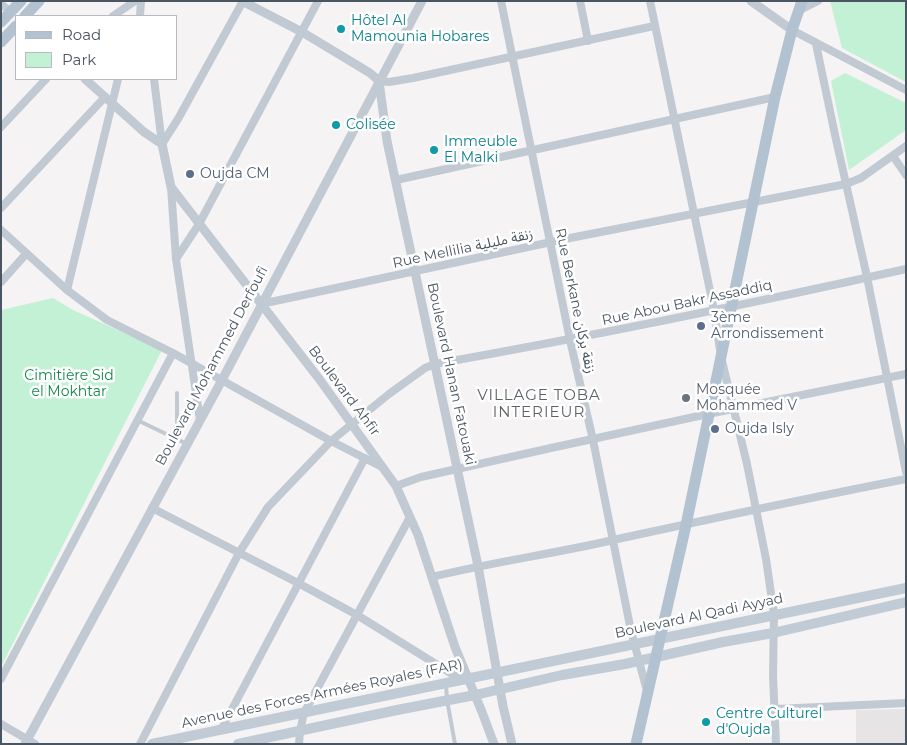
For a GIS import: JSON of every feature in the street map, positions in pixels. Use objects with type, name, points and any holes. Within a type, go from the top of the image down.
[{"type":"main road","points":[[1,22],[14,14],[21,1]]},
{"type":"main road","points":[[26,15],[39,1]]},
{"type":"main road","points":[[636,744],[686,525],[775,97],[800,6]]},
{"type":"main road","points":[[1,42],[15,27]]},
{"type":"main road","name":"Boulevard Al Qadi Ayyad","points":[[497,672],[906,588]]},
{"type":"main road","points":[[238,744],[475,695],[499,688],[773,633],[906,602]]},
{"type":"main road","name":"Avenue des Forces Armées Royales (FAR)","points":[[152,744],[497,672]]},
{"type":"street","points":[[114,15],[135,1]]},
{"type":"street","points":[[140,15],[141,1]]},
{"type":"street","points":[[162,144],[178,119],[242,1],[302,32],[370,73],[379,81],[398,81],[654,26]]},
{"type":"street","points":[[176,259],[199,224],[318,1]]},
{"type":"street","name":"Boulevard Mohammed Derfoufi","points":[[29,742],[422,1]]},
{"type":"street","name":"Rue Berkane زنقة بركان","points":[[501,1],[631,631],[647,693]]},
{"type":"street","points":[[580,1],[588,41]]},
{"type":"street","points":[[650,1],[714,310],[721,356],[747,464],[766,559],[774,614],[776,744]]},
{"type":"street","points":[[751,1],[792,30],[816,44],[906,90]]},
{"type":"street","points":[[800,6],[818,1]]},
{"type":"street","points":[[1,4],[14,14]]},
{"type":"street","points":[[816,44],[867,278],[906,472]]},
{"type":"street","points":[[1,127],[45,80]]},
{"type":"street","points":[[86,80],[144,132],[162,144]]},
{"type":"street","points":[[66,290],[118,80]]},
{"type":"street","points":[[154,80],[162,144]]},
{"type":"street","name":"Boulevard Hanan Fatouaki","points":[[379,81],[387,141],[478,566],[499,688],[512,744]]},
{"type":"street","points":[[1,208],[105,97]]},
{"type":"street","points":[[396,180],[775,97]]},
{"type":"street","name":"Boulevard Ahfir","points":[[162,144],[171,187],[352,424],[396,486],[410,517],[432,577],[464,679],[475,695],[494,744]]},
{"type":"street","name":"Rue Mellilia زنقة مليلية","points":[[261,304],[694,213],[846,184],[861,178],[906,146]]},
{"type":"street","points":[[893,156],[906,175]]},
{"type":"street","points":[[171,187],[176,259],[200,420]]},
{"type":"street","points":[[1,230],[66,290],[107,320],[192,363],[331,441],[384,468]]},
{"type":"street","points":[[1,282],[26,254]]},
{"type":"street","name":"Rue Abou Bakr Assaddiq","points":[[140,744],[239,553],[268,506],[331,441],[389,394],[426,368],[434,364],[570,340],[906,269]]},
{"type":"street","points":[[1,679],[172,353]]},
{"type":"street","points":[[396,486],[421,476],[458,470],[708,414],[906,374]]},
{"type":"street","points":[[221,730],[365,458]]},
{"type":"street","points":[[432,577],[906,479]]},
{"type":"street","points":[[152,508],[298,583],[464,679]]},
{"type":"street","points":[[300,744],[300,731],[304,713],[410,517]]},
{"type":"street","points":[[775,709],[906,703]]},
{"type":"street","points":[[1,724],[29,742]]},
{"type":"lane","points":[[177,392],[177,439]]},
{"type":"lane","points":[[137,420],[187,444]]},
{"type":"lane","points":[[446,682],[447,700],[455,744]]},
{"type":"shaded area","points":[[906,709],[906,744],[856,744],[856,710]]},
{"type":"green space","points":[[830,1],[906,1],[906,82],[842,48]]},
{"type":"green space","points":[[845,73],[906,103],[906,130],[849,170],[831,81]]},
{"type":"green space","name":"Cimitière Sid el Mokhtar","points":[[53,298],[73,310],[162,350],[1,667],[1,310]]},
{"type":"place","name":"Hôtel Al Mamounia Hobares","points":[[341,29]]},
{"type":"place","name":"Colisée","points":[[336,125]]},
{"type":"place","name":"Immeuble El Malki","points":[[434,150]]},
{"type":"place","name":"Oujda CM","points":[[190,174]]},
{"type":"place","name":"3ème Arrondissement","points":[[701,326]]},
{"type":"place","name":"Mosquée Mohammed V","points":[[686,398]]},
{"type":"place","name":"Oujda Isly","points":[[715,429]]},
{"type":"place","name":"Centre Culturel d'Oujda","points":[[706,722]]},
{"type":"district","name":"VILLAGE TOBA INTERIEUR","points":[[539,404]]}]
